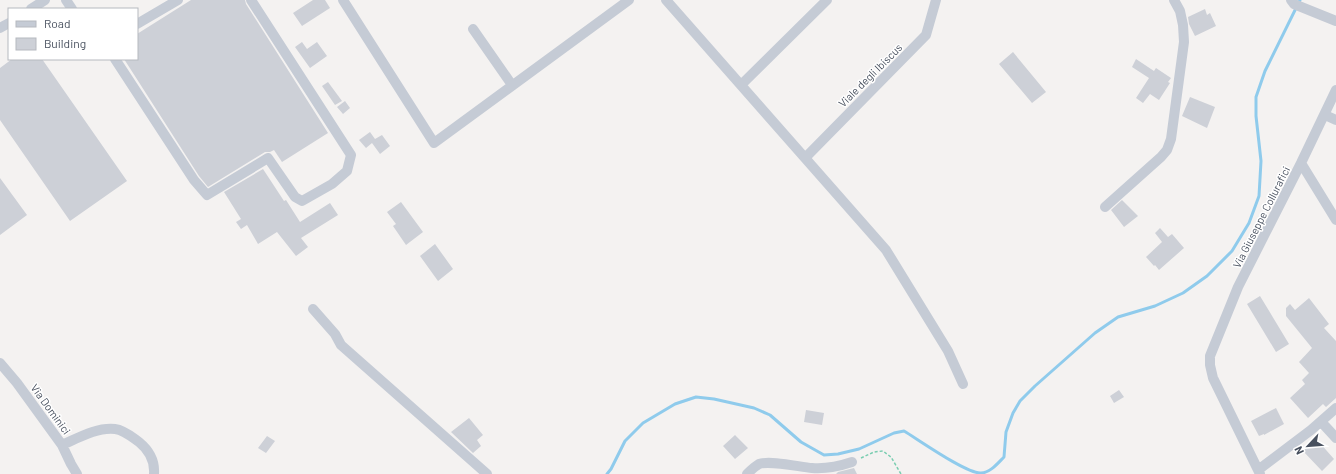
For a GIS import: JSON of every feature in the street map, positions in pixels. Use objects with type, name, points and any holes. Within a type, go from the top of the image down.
[{"type":"street","points":[[33,8],[45,0]]},
{"type":"street","points":[[138,23],[178,0]]},
{"type":"street","points":[[116,60],[194,180],[207,195],[268,158],[295,197],[302,201],[332,184],[347,171],[351,155],[251,0]]},
{"type":"street","points":[[343,0],[434,144],[629,0]]},
{"type":"street","points":[[666,0],[886,250],[948,351],[964,384]]},
{"type":"street","points":[[741,86],[827,0]]},
{"type":"street","name":"Viale degli Ibiscus","points":[[805,158],[926,35],[936,0]]},
{"type":"street","points":[[1105,208],[1161,157],[1167,150],[1171,139],[1184,42],[1180,11],[1174,0]]},
{"type":"street","points":[[1295,4],[1336,21]]},
{"type":"street","points":[[473,29],[512,85]]},
{"type":"street","name":"Via Giuseppe Collurafici","points":[[1259,472],[1213,378],[1210,356],[1238,287],[1325,115],[1336,90]]},
{"type":"street","points":[[1325,115],[1336,120]]},
{"type":"street","points":[[1301,163],[1336,220]]},
{"type":"street","points":[[313,309],[335,334],[341,345],[487,474]]},
{"type":"street","name":"Via Dominici","points":[[0,363],[17,382],[62,445],[77,474]]},
{"type":"street","points":[[1259,472],[1336,408]]},
{"type":"street","points":[[1325,426],[1336,438]]},
{"type":"street","points":[[62,445],[95,431],[115,429],[130,435],[146,448],[155,464],[154,474]]},
{"type":"street","points":[[747,474],[751,469],[760,464],[790,465],[813,468],[830,467],[852,462]]},
{"type":"path","points":[[852,462],[874,452],[883,451],[891,457],[901,474]]},
{"type":"building","points":[[191,0],[245,0],[246,4],[328,133],[282,162],[274,150],[265,152],[208,187],[199,176],[125,60],[138,60],[138,33]]},
{"type":"building","points":[[313,0],[325,0],[330,8],[302,26],[293,13]]},
{"type":"building","points":[[1205,9],[1207,15],[1210,13],[1216,26],[1195,36],[1189,24],[1188,17]]},
{"type":"building","points":[[302,42],[307,49],[317,42],[327,56],[310,68],[295,47]]},
{"type":"building","points":[[1013,52],[1046,92],[1032,103],[999,64]]},
{"type":"building","points":[[1136,59],[1154,71],[1156,68],[1171,78],[1168,82],[1170,83],[1159,100],[1150,94],[1143,103],[1136,98],[1149,78],[1132,67]]},
{"type":"building","points":[[11,60],[43,60],[127,181],[70,221],[0,120],[0,68]]},
{"type":"building","points":[[328,82],[342,101],[335,105],[322,86]]},
{"type":"building","points":[[1190,97],[1215,107],[1207,128],[1182,116]]},
{"type":"building","points":[[345,101],[350,108],[343,114],[337,107]]},
{"type":"building","points":[[370,132],[375,139],[382,135],[390,146],[380,154],[372,143],[366,148],[359,140]]},
{"type":"building","points":[[263,169],[300,222],[330,203],[338,215],[301,238],[308,247],[296,256],[277,232],[258,244],[247,225],[241,229],[236,222],[241,219],[224,192]]},
{"type":"building","points":[[0,178],[27,215],[0,235]]},
{"type":"building","points":[[1122,200],[1138,216],[1124,227],[1111,210]]},
{"type":"building","points":[[401,202],[423,232],[406,245],[393,226],[396,224],[387,212]]},
{"type":"building","points":[[1160,228],[1168,237],[1172,234],[1184,248],[1159,270],[1146,257],[1162,242],[1155,233]]},
{"type":"building","points":[[435,244],[453,269],[438,281],[420,256]]},
{"type":"building","points":[[1260,296],[1289,344],[1276,352],[1247,304]]},
{"type":"building","points":[[1309,298],[1329,324],[1324,328],[1336,341],[1336,398],[1326,407],[1323,404],[1308,418],[1290,398],[1305,384],[1302,380],[1309,373],[1299,362],[1312,348],[1286,316],[1286,308],[1290,304],[1295,310]]},
{"type":"building","points":[[1119,390],[1124,397],[1114,403],[1110,396]]},
{"type":"building","points":[[1276,408],[1284,424],[1264,435],[1259,436],[1251,421]]},
{"type":"building","points":[[806,410],[824,413],[822,425],[804,422]]},
{"type":"building","points":[[469,418],[483,435],[477,440],[481,446],[473,453],[451,432]]},
{"type":"building","points":[[735,435],[748,448],[735,459],[723,446]]},
{"type":"building","points":[[267,436],[275,441],[266,453],[258,448]]},
{"type":"building","points":[[1314,439],[1319,442],[1334,459],[1322,471],[1303,451]]},
{"type":"building","points":[[854,468],[857,474],[836,474],[838,472]]},
{"type":"waterway","points":[[607,474],[625,441],[643,423],[675,404],[696,397],[714,399],[754,408],[770,415],[801,442],[824,455],[838,454],[859,449],[894,433],[904,431],[954,463],[965,468],[981,473],[991,470],[1004,457],[1006,432],[1013,413],[1020,401],[1035,386],[1095,333],[1118,317],[1155,306],[1183,293],[1207,276],[1232,251],[1249,223],[1259,196],[1261,161],[1256,116],[1256,97],[1265,71],[1300,0]]}]
